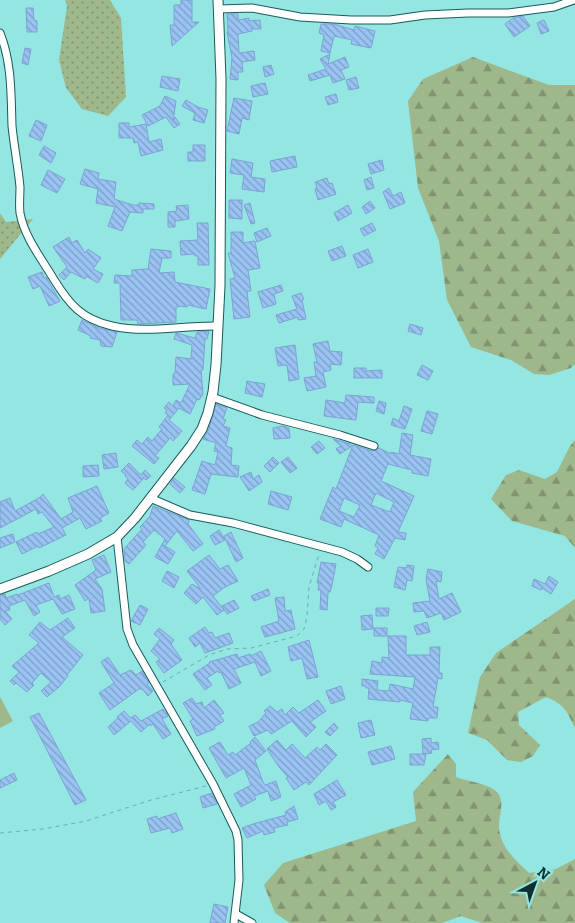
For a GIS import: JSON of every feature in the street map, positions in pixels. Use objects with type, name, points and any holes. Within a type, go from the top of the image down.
[{"type":"street","points":[[0,589],[88,554],[117,537],[135,518],[202,429],[212,396],[218,326],[221,79],[218,5],[252,8],[300,16],[351,20],[390,20],[460,13],[508,13],[554,8],[574,0]]},
{"type":"street","points":[[0,33],[10,66],[12,128],[18,162],[20,213],[28,237],[60,291],[82,315],[112,326],[143,330],[195,325],[218,326]]},
{"type":"street","points":[[212,396],[262,415],[340,435],[374,446]]},
{"type":"street","points":[[150,498],[190,515],[233,523],[342,552],[368,567]]},
{"type":"street","points":[[117,537],[127,629],[133,645],[213,784],[238,840],[239,880],[234,923]]},
{"type":"street","points":[[236,914],[252,923]]},
{"type":"path","points":[[156,686],[209,655],[227,649],[251,648],[297,636],[304,630],[308,616],[309,587],[322,546],[324,547]]},
{"type":"path","points":[[0,833],[43,829],[86,821],[151,800],[213,784]]},
{"type":"green space","points":[[65,0],[110,0],[121,18],[126,97],[108,116],[82,109],[66,88],[59,60],[67,6]]},
{"type":"green space","points":[[473,57],[549,85],[575,85],[575,364],[571,368],[549,375],[534,374],[511,360],[471,347],[447,300],[439,241],[418,188],[408,101],[423,79]]},
{"type":"green space","points":[[0,213],[6,222],[33,219],[0,259]]},
{"type":"green space","points":[[575,440],[575,548],[565,536],[512,521],[491,499],[506,475],[519,470],[545,479],[557,472]]},
{"type":"green space","points":[[575,599],[575,728],[564,709],[557,702],[546,697],[518,712],[519,725],[540,745],[533,756],[521,762],[507,760],[487,740],[468,733],[480,677],[496,653]]},
{"type":"green space","points":[[0,697],[13,721],[0,728]]},
{"type":"green space","points":[[448,754],[456,764],[456,777],[485,785],[498,793],[501,802],[500,835],[506,848],[529,873],[556,869],[575,859],[575,923],[482,923],[461,916],[442,923],[290,923],[275,913],[264,885],[283,863],[416,821],[413,792]]},
{"type":"building","points":[[181,0],[192,0],[192,22],[199,22],[172,46],[170,25],[174,25],[174,5],[181,5]]},
{"type":"building","points":[[26,8],[33,8],[34,20],[37,21],[37,32],[27,32]]},
{"type":"building","points":[[227,14],[238,14],[238,20],[249,18],[249,21],[260,20],[261,29],[251,29],[252,31],[238,34],[239,53],[254,51],[255,60],[242,62],[243,72],[238,72],[238,80],[230,79],[232,58],[227,32]]},
{"type":"building","points":[[523,16],[530,26],[514,37],[505,24],[513,18]]},
{"type":"building","points":[[544,20],[549,31],[541,34],[537,23]]},
{"type":"building","points":[[321,24],[334,24],[354,30],[355,26],[375,31],[371,48],[351,44],[352,40],[334,36],[330,53],[321,51],[324,35],[319,33]]},
{"type":"building","points":[[25,48],[31,49],[28,65],[22,63]]},
{"type":"building","points":[[330,54],[328,64],[345,57],[349,67],[341,70],[345,79],[333,83],[330,75],[310,81],[308,75],[326,69],[320,59]]},
{"type":"building","points":[[271,65],[274,74],[265,77],[263,67]]},
{"type":"building","points":[[162,76],[180,79],[178,91],[160,87]]},
{"type":"building","points":[[356,77],[359,88],[349,90],[346,80]]},
{"type":"building","points":[[265,83],[268,94],[253,97],[251,86]]},
{"type":"building","points":[[336,94],[338,102],[328,105],[325,97]]},
{"type":"building","points":[[165,96],[176,101],[173,121],[175,117],[180,124],[174,128],[166,117],[148,126],[142,115],[160,106]]},
{"type":"building","points":[[234,98],[252,101],[249,120],[242,118],[239,134],[227,131]]},
{"type":"building","points":[[186,100],[208,110],[204,123],[193,120],[195,113],[182,106]]},
{"type":"building","points":[[36,120],[47,125],[41,141],[29,136]]},
{"type":"building","points":[[119,123],[129,123],[129,127],[146,124],[149,142],[161,139],[163,150],[141,156],[138,142],[134,143],[133,138],[119,138]]},
{"type":"building","points":[[193,145],[205,145],[205,161],[188,161],[188,152],[193,152]]},
{"type":"building","points":[[44,146],[56,153],[51,163],[39,155]]},
{"type":"building","points":[[295,156],[297,167],[272,172],[270,161]]},
{"type":"building","points":[[232,159],[253,163],[251,177],[265,179],[264,192],[242,189],[244,175],[230,173]]},
{"type":"building","points":[[382,160],[384,170],[371,174],[368,164]]},
{"type":"building","points":[[85,169],[99,173],[98,179],[116,182],[114,199],[133,205],[139,205],[139,203],[154,204],[154,209],[143,209],[143,213],[130,212],[122,231],[108,226],[115,207],[96,203],[98,189],[80,184]]},
{"type":"building","points":[[48,170],[65,179],[57,193],[41,185]]},
{"type":"building","points":[[371,177],[374,188],[367,190],[364,180]]},
{"type":"building","points":[[327,178],[329,184],[332,183],[336,194],[318,200],[315,182]]},
{"type":"building","points":[[389,188],[393,196],[401,192],[405,203],[390,209],[383,192]]},
{"type":"building","points":[[229,200],[242,200],[242,219],[229,218]]},
{"type":"building","points":[[370,201],[375,208],[366,214],[362,207]]},
{"type":"building","points":[[250,203],[255,223],[251,224],[244,205]]},
{"type":"building","points":[[188,205],[189,219],[175,221],[175,227],[168,227],[168,212],[177,211],[176,206]]},
{"type":"building","points":[[348,205],[352,213],[338,221],[334,213]]},
{"type":"building","points":[[197,223],[208,223],[209,265],[198,265],[198,256],[195,256],[195,254],[181,255],[180,241],[198,240]]},
{"type":"building","points":[[372,223],[376,230],[364,236],[360,229]]},
{"type":"building","points":[[267,228],[271,236],[257,242],[254,233]]},
{"type":"building","points":[[231,232],[243,232],[243,243],[255,241],[260,268],[248,270],[251,291],[247,291],[250,317],[234,319],[230,279],[235,278],[228,253],[231,253]]},
{"type":"building","points":[[69,237],[72,243],[77,240],[85,253],[88,249],[101,258],[93,269],[103,274],[98,283],[86,276],[85,279],[71,272],[64,280],[59,275],[67,267],[53,247]]},
{"type":"building","points":[[342,246],[346,256],[332,261],[328,251]]},
{"type":"building","points":[[151,249],[171,251],[171,258],[162,258],[159,273],[174,272],[175,282],[210,289],[206,309],[188,305],[187,307],[176,307],[176,322],[138,324],[137,320],[121,320],[120,283],[114,283],[115,275],[132,276],[132,270],[148,269]]},
{"type":"building","points":[[368,249],[373,262],[358,268],[353,255]]},
{"type":"building","points":[[42,272],[60,301],[49,306],[40,286],[33,289],[28,277]]},
{"type":"building","points":[[281,285],[283,291],[274,294],[276,304],[263,308],[258,292]]},
{"type":"building","points":[[301,293],[304,299],[302,300],[306,319],[298,320],[298,317],[279,323],[276,315],[297,309],[292,296]]},
{"type":"building","points":[[82,320],[99,328],[117,332],[112,347],[101,346],[100,340],[90,338],[91,336],[78,330]]},
{"type":"building","points":[[410,324],[423,328],[421,335],[408,331]]},
{"type":"building","points":[[209,331],[207,339],[205,339],[203,370],[201,370],[203,394],[199,400],[197,399],[190,414],[179,408],[169,420],[182,431],[173,441],[170,438],[155,456],[159,458],[154,464],[132,446],[137,440],[142,444],[148,437],[152,441],[162,429],[159,427],[168,415],[165,413],[167,410],[164,408],[169,402],[173,406],[176,400],[181,403],[190,384],[173,385],[176,357],[191,359],[192,345],[174,339],[176,333],[195,338],[197,332]]},
{"type":"building","points":[[328,341],[330,351],[342,352],[341,365],[330,364],[331,370],[323,372],[326,387],[307,391],[304,378],[316,376],[314,362],[317,362],[313,344]]},
{"type":"building","points":[[295,345],[299,379],[289,381],[287,365],[278,366],[275,348]]},
{"type":"building","points":[[422,365],[433,371],[428,380],[417,375]]},
{"type":"building","points":[[354,368],[366,368],[366,371],[382,370],[382,378],[354,378]]},
{"type":"building","points":[[247,381],[265,384],[262,397],[245,393]]},
{"type":"building","points":[[346,395],[374,397],[374,403],[358,402],[356,420],[324,416],[326,400],[345,403]]},
{"type":"building","points":[[379,401],[386,403],[384,414],[376,411]]},
{"type":"building","points":[[216,404],[227,408],[223,419],[226,420],[223,426],[230,428],[226,446],[232,448],[231,465],[239,466],[238,477],[211,474],[205,494],[192,490],[202,461],[215,465],[218,452],[214,451],[216,443],[203,439],[208,431]]},
{"type":"building","points":[[404,406],[412,409],[405,429],[391,425],[393,418],[399,421]]},
{"type":"building","points":[[427,411],[438,414],[432,434],[421,431]]},
{"type":"building","points":[[283,426],[289,428],[290,438],[274,439],[273,428]]},
{"type":"building","points":[[402,433],[413,435],[410,455],[431,459],[428,476],[412,473],[412,470],[388,464],[381,481],[414,496],[398,532],[406,533],[405,540],[395,538],[384,559],[375,554],[378,548],[375,546],[379,535],[344,519],[341,527],[320,519],[333,487],[336,489],[353,445],[372,451],[379,448],[391,454],[391,452],[399,454]],"holes":[[[376,493],[394,502],[390,512],[371,505]],[[344,498],[360,505],[354,517],[339,511]]]},
{"type":"building","points":[[333,439],[352,446],[340,454],[336,449],[341,446]]},
{"type":"building","points":[[319,441],[325,448],[317,454],[311,447]]},
{"type":"building","points":[[116,453],[118,467],[104,469],[102,455]]},
{"type":"building","points":[[273,457],[279,463],[270,472],[264,466]]},
{"type":"building","points":[[288,457],[297,468],[290,473],[281,462]]},
{"type":"building","points":[[129,463],[141,475],[145,470],[151,476],[146,480],[144,478],[133,490],[125,483],[128,479],[121,471]]},
{"type":"building","points":[[98,465],[99,476],[83,477],[83,466]]},
{"type":"building","points":[[251,472],[253,479],[259,475],[262,482],[249,491],[240,477]]},
{"type":"building","points":[[174,478],[185,487],[180,493],[170,484]]},
{"type":"building","points":[[97,486],[109,513],[100,518],[102,521],[86,529],[80,518],[62,528],[66,535],[22,554],[16,542],[37,532],[38,534],[54,527],[42,512],[38,514],[36,509],[0,528],[0,502],[10,498],[15,511],[43,494],[61,519],[73,512],[68,498]]},
{"type":"building","points":[[271,491],[292,497],[288,510],[268,504]]},
{"type":"building","points":[[153,506],[189,520],[188,524],[203,544],[193,551],[177,531],[165,546],[175,552],[168,564],[155,557],[165,539],[154,530],[143,542],[146,545],[129,564],[125,561],[124,549],[142,529],[140,527],[150,516]]},
{"type":"building","points":[[219,530],[225,540],[215,545],[210,536]]},
{"type":"building","points":[[231,532],[243,558],[236,562],[224,536]]},
{"type":"building","points":[[13,534],[15,542],[0,548],[0,538]]},
{"type":"building","points":[[104,555],[111,572],[95,579],[102,589],[105,611],[91,613],[89,598],[85,601],[75,585],[96,570],[92,560]]},
{"type":"building","points":[[209,555],[220,569],[228,565],[238,581],[225,587],[213,596],[224,610],[217,615],[203,597],[196,604],[184,593],[192,584],[201,589],[187,571]]},
{"type":"building","points":[[321,562],[336,564],[330,592],[328,592],[327,610],[320,609],[321,590],[318,590],[319,583],[317,583]]},
{"type":"building","points":[[407,565],[414,566],[412,581],[407,580],[405,590],[394,587],[398,567],[407,568]]},
{"type":"building","points":[[428,569],[442,572],[441,582],[436,581],[439,599],[452,593],[461,612],[444,620],[441,613],[427,618],[424,611],[414,612],[413,603],[430,601],[426,579]]},
{"type":"building","points":[[167,571],[179,577],[174,588],[162,581]]},
{"type":"building","points":[[549,576],[558,582],[551,594],[542,588],[541,590],[532,586],[534,579],[545,584]]},
{"type":"building","points":[[49,583],[54,597],[59,595],[60,599],[69,595],[75,609],[62,614],[53,599],[36,605],[40,612],[34,616],[25,600],[9,606],[10,610],[5,611],[12,619],[5,625],[0,619],[0,595],[5,594],[6,598]]},
{"type":"building","points":[[268,589],[270,595],[254,601],[251,596]]},
{"type":"building","points":[[284,597],[285,611],[291,610],[295,629],[265,637],[261,627],[279,621],[275,598]]},
{"type":"building","points":[[234,600],[239,608],[227,614],[222,606]]},
{"type":"building","points":[[140,605],[148,609],[140,625],[131,621]]},
{"type":"building","points":[[376,608],[389,608],[388,616],[376,616]]},
{"type":"building","points":[[372,615],[373,629],[362,630],[361,616]]},
{"type":"building","points":[[68,618],[75,628],[62,637],[83,655],[68,676],[47,697],[41,691],[51,682],[41,673],[27,692],[16,683],[14,685],[10,681],[19,672],[12,666],[39,643],[29,635],[40,622],[50,630]]},
{"type":"building","points":[[427,622],[430,632],[417,635],[414,626]]},
{"type":"building","points":[[205,627],[209,633],[212,632],[215,638],[229,633],[233,643],[205,653],[200,643],[195,647],[189,638]]},
{"type":"building","points":[[159,628],[174,640],[171,644],[182,660],[164,673],[156,662],[160,659],[151,651],[160,639],[154,634]]},
{"type":"building","points":[[374,628],[387,628],[387,636],[374,636]]},
{"type":"building","points":[[388,636],[406,636],[406,655],[430,655],[430,647],[440,647],[439,673],[442,673],[442,679],[438,678],[433,707],[438,707],[437,718],[428,718],[428,721],[410,719],[413,703],[400,700],[400,702],[368,699],[369,688],[362,686],[362,679],[378,681],[377,690],[389,691],[390,684],[413,689],[415,677],[370,674],[372,661],[382,663],[382,657],[389,658]]},
{"type":"building","points":[[309,640],[318,677],[307,679],[302,658],[291,661],[288,647]]},
{"type":"building","points":[[261,651],[271,671],[261,676],[255,662],[234,669],[241,683],[229,689],[221,672],[219,673],[218,671],[207,678],[212,685],[205,690],[193,674],[209,662],[237,654],[238,658],[250,654],[251,656]]},
{"type":"building","points":[[108,657],[120,675],[131,670],[136,675],[142,671],[149,683],[147,684],[153,691],[148,696],[142,689],[139,689],[110,710],[99,693],[114,683],[101,662]]},
{"type":"building","points":[[341,686],[345,699],[331,704],[326,691]]},
{"type":"building","points":[[192,698],[196,704],[202,702],[204,708],[214,700],[224,713],[220,715],[224,721],[214,727],[215,729],[197,736],[190,721],[193,719],[183,703]]},
{"type":"building","points":[[318,700],[326,711],[310,722],[316,727],[306,737],[292,721],[271,734],[268,730],[254,736],[249,726],[258,722],[266,713],[264,711],[270,706],[277,712],[282,709],[285,715],[293,707],[299,713]]},
{"type":"building","points":[[163,709],[168,716],[162,719],[171,734],[163,739],[153,724],[150,726],[150,724],[141,732],[131,721],[114,735],[108,727],[124,711],[131,718],[135,715],[141,721]]},
{"type":"building","points":[[39,713],[86,800],[75,805],[30,717]]},
{"type":"building","points":[[371,720],[375,735],[361,738],[358,723]]},
{"type":"building","points":[[334,723],[338,728],[330,736],[325,732]]},
{"type":"building","points":[[255,737],[266,751],[255,760],[263,782],[265,785],[276,781],[281,797],[271,801],[268,791],[254,796],[256,799],[241,807],[234,794],[251,785],[244,768],[226,778],[209,748],[220,742],[228,755],[233,752],[235,755],[251,743]]},
{"type":"building","points":[[431,738],[431,743],[438,742],[439,749],[431,750],[432,753],[423,754],[422,739]]},
{"type":"building","points":[[277,740],[286,750],[292,744],[305,758],[317,747],[320,750],[326,744],[337,755],[309,785],[306,782],[294,790],[286,778],[288,777],[267,749]]},
{"type":"building","points":[[391,746],[395,759],[372,765],[368,752]]},
{"type":"building","points":[[410,754],[426,754],[424,765],[410,765]]},
{"type":"building","points":[[14,773],[17,780],[0,788],[0,780]]},
{"type":"building","points":[[337,780],[346,795],[333,802],[336,807],[331,810],[326,801],[319,805],[314,794]]},
{"type":"building","points":[[212,793],[217,804],[203,808],[200,797]]},
{"type":"building","points":[[294,806],[298,819],[287,822],[288,825],[274,828],[275,832],[264,835],[263,831],[247,838],[242,828],[286,815],[285,812]]},
{"type":"building","points":[[176,813],[183,829],[172,833],[170,828],[151,833],[147,819],[157,816],[157,819]]},
{"type":"building","points":[[214,904],[228,907],[225,923],[210,923]]}]
